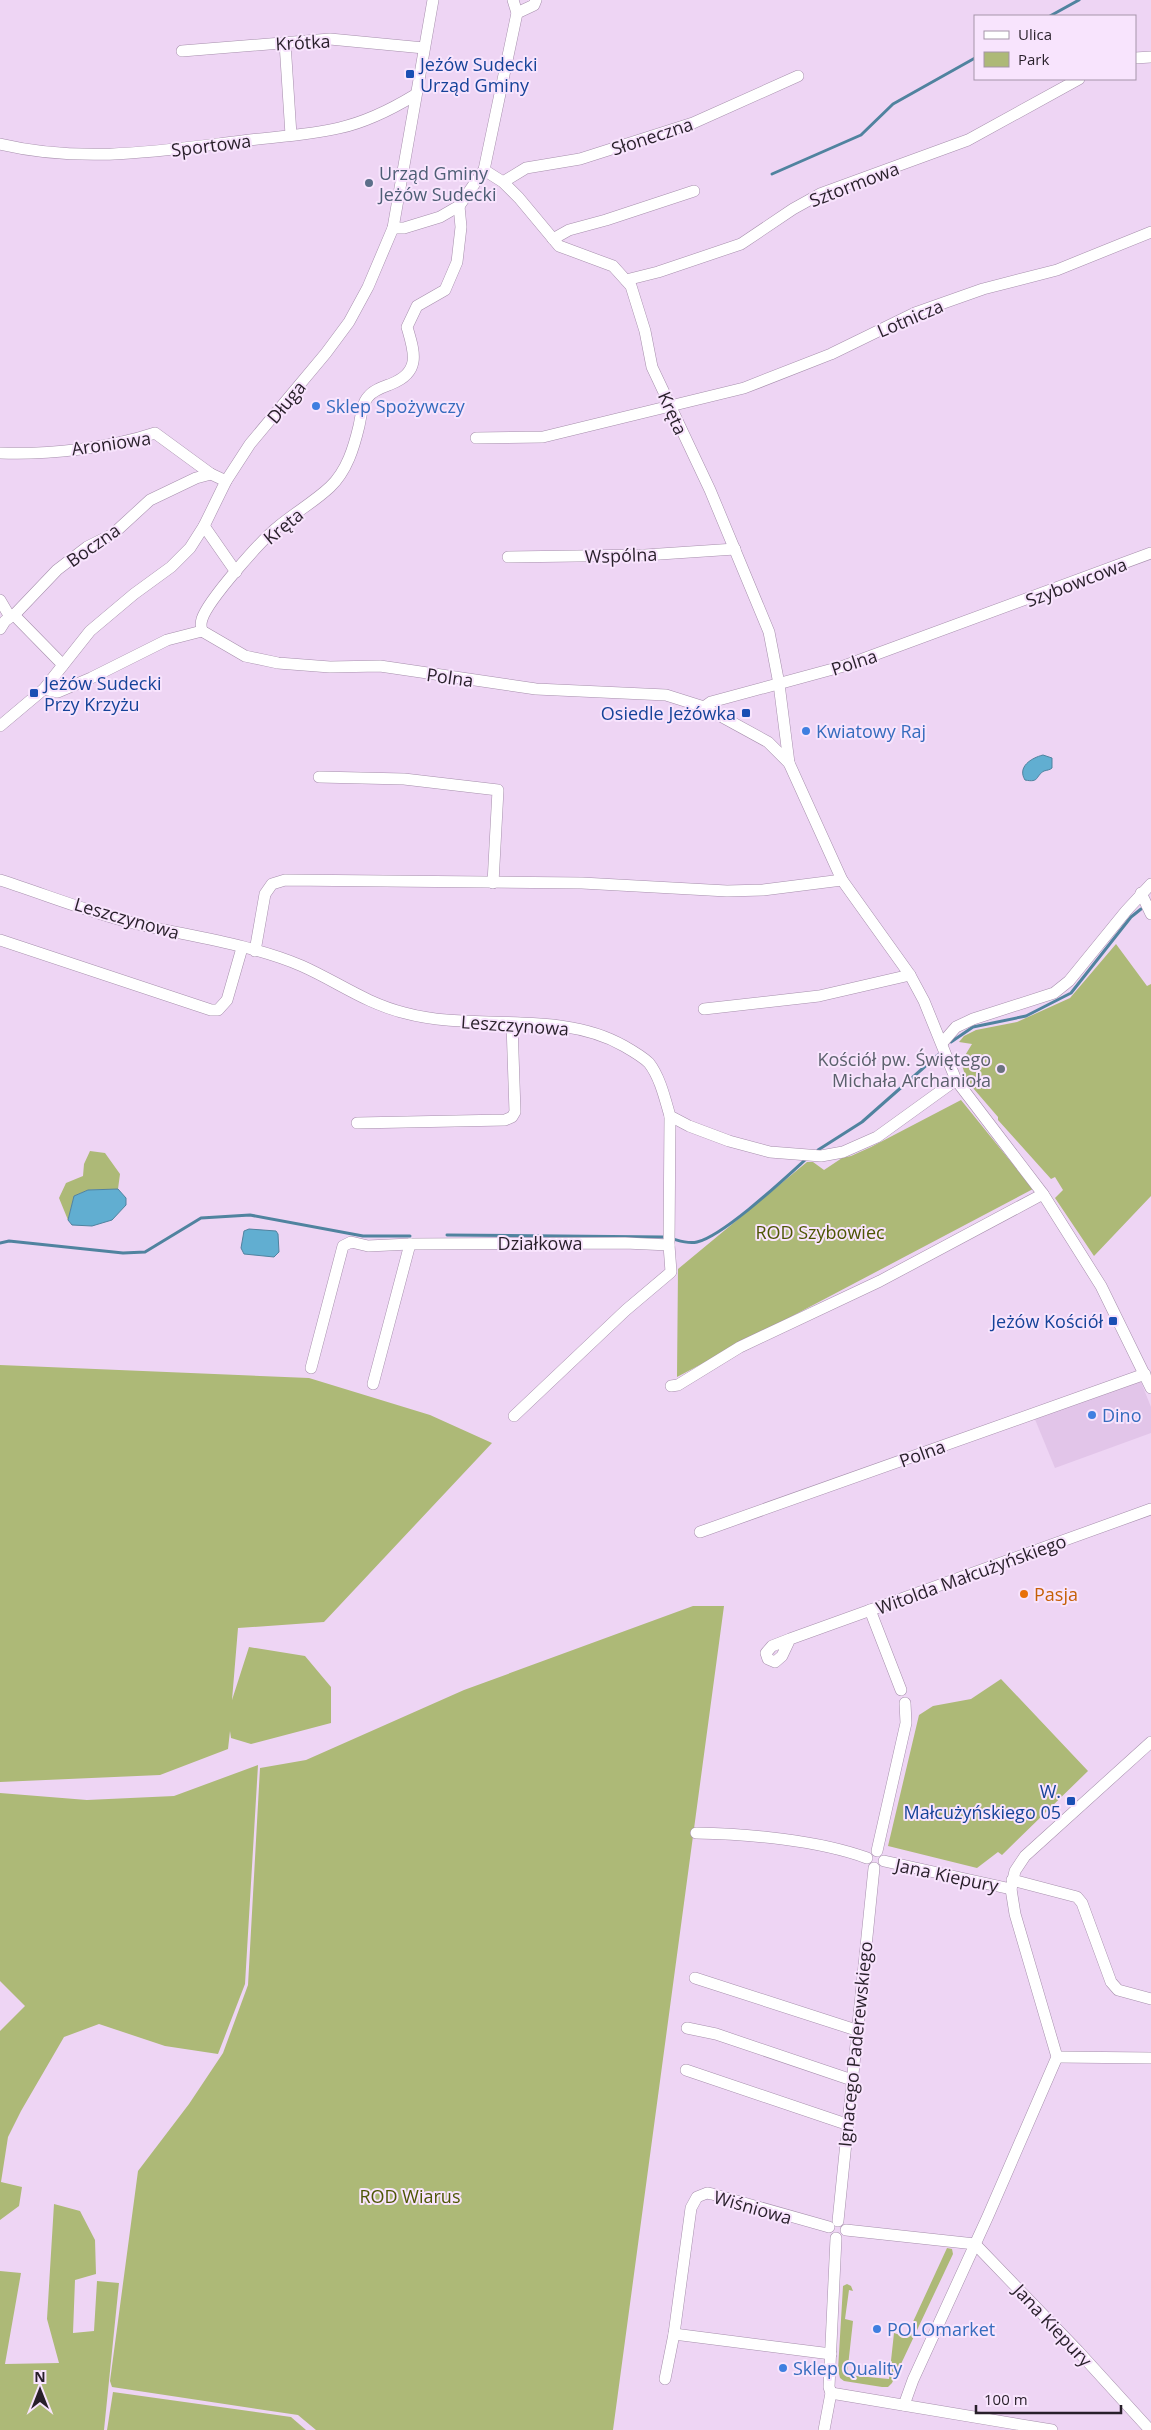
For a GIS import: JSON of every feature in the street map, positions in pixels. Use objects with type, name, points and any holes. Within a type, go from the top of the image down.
[{"type":"street","name":"Długa","points":[[0,726],[44,689],[90,631],[134,594],[171,567],[190,548],[204,526],[226,482],[250,444],[326,353],[349,322],[368,286],[393,228],[433,0]]},
{"type":"street","points":[[393,228],[404,228],[440,217],[459,206],[484,170],[517,13],[513,0]]},
{"type":"street","points":[[517,13],[534,5],[536,0]]},
{"type":"street","name":"Krótka","points":[[182,52],[330,40],[424,48]]},
{"type":"street","points":[[285,43],[291,135]]},
{"type":"street","points":[[1136,58],[1151,58]]},
{"type":"street","name":"Słoneczna","points":[[503,182],[526,168],[580,159],[693,123],[798,76]]},
{"type":"street","name":"Sztormowa","points":[[626,280],[676,267],[741,244],[792,209],[820,194],[968,140],[1064,85],[1076,80]]},
{"type":"street","name":"Sportowa","points":[[0,144],[44,153],[102,156],[180,149],[340,128],[377,115],[415,94]]},
{"type":"street","name":"Kręta","points":[[484,170],[503,182],[519,198],[559,246],[613,266],[631,286],[645,331],[652,368],[710,490],[769,632],[779,684],[789,763]]},
{"type":"street","points":[[553,239],[568,230],[606,220],[694,191]]},
{"type":"street","name":"Kręta","points":[[202,631],[201,620],[236,572],[279,526],[314,502],[333,485],[345,467],[354,446],[367,397],[377,389],[398,381],[412,367],[415,352],[407,327],[417,306],[445,290],[457,262],[462,227],[459,206]]},
{"type":"street","name":"Lotnicza","points":[[476,438],[543,437],[670,408],[744,388],[831,354],[915,313],[983,289],[1057,270],[1151,232]]},
{"type":"street","name":"Aroniowa","points":[[0,453],[26,454],[77,448],[133,440],[155,433],[210,474]]},
{"type":"street","points":[[210,474],[226,482]]},
{"type":"street","name":"Boczna","points":[[0,629],[57,570],[87,547],[113,534],[150,500],[196,478],[210,474]]},
{"type":"street","points":[[204,526],[236,572]]},
{"type":"street","name":"Wspólna","points":[[508,557],[645,555],[735,549]]},
{"type":"street","name":"Szybowcowa","points":[[1002,610],[1151,553]]},
{"type":"street","points":[[0,600],[12,616],[31,632],[63,665]]},
{"type":"street","name":"Polna","points":[[704,707],[711,702],[844,666],[1002,610]]},
{"type":"street","points":[[44,689],[58,692],[91,678],[167,640],[202,631]]},
{"type":"street","name":"Polna","points":[[202,631],[245,656],[278,663],[330,668],[380,666],[536,689],[666,695],[704,707],[768,742],[789,763],[842,880],[910,975],[943,1042],[956,1080],[1043,1194],[1101,1286],[1151,1388]]},
{"type":"street","points":[[319,777],[404,779],[498,790],[493,882]]},
{"type":"street","name":"Leszczynowa","points":[[0,880],[131,922],[255,951],[302,966],[373,1003],[404,1013],[436,1021],[565,1026],[596,1034],[623,1046],[649,1063],[662,1091],[670,1116]]},
{"type":"street","points":[[255,951],[264,894],[272,884],[285,880],[582,883],[727,891],[762,890],[842,880]]},
{"type":"street","points":[[943,1042],[956,1027],[973,1019],[1054,993],[1069,981],[1141,893],[1151,884]]},
{"type":"street","points":[[1141,893],[1151,914]]},
{"type":"street","points":[[0,940],[211,1010],[218,1010],[227,1000],[242,948]]},
{"type":"street","points":[[704,1010],[819,996],[910,975]]},
{"type":"street","points":[[357,1123],[505,1120],[512,1117],[515,1112],[512,1024]]},
{"type":"street","points":[[514,1416],[626,1310],[672,1272],[670,1238],[670,1116],[689,1126],[729,1141],[770,1152],[821,1156],[843,1152],[877,1137],[956,1080]]},
{"type":"street","points":[[671,1386],[678,1385],[740,1347],[880,1281],[1043,1194]]},
{"type":"street","name":"Działkowa","points":[[311,1368],[343,1246],[351,1242],[368,1246],[410,1244],[625,1243],[670,1238]]},
{"type":"street","points":[[373,1384],[410,1244]]},
{"type":"street","name":"Polna","points":[[700,1532],[1144,1374]]},
{"type":"street","name":"Witolda Małcużyńskiego","points":[[790,1639],[1151,1509]]},
{"type":"street","points":[[870,1610],[901,1690]]},
{"type":"street","points":[[877,1851],[906,1723],[905,1703]]},
{"type":"street","name":"Jana Kiepury","points":[[1057,2057],[1015,1914],[1012,1884],[1025,1856],[1151,1742]]},
{"type":"street","points":[[696,1833],[782,1840],[848,1851],[866,1858]]},
{"type":"street","points":[[877,1851],[883,1856],[884,1861],[880,1866],[874,1868],[867,1863],[866,1858],[871,1852],[877,1851]]},
{"type":"street","name":"Jana Kiepury","points":[[884,1861],[1012,1884]]},
{"type":"street","name":"Ignacego Paderewskiego","points":[[834,2224],[852,2080],[874,1868]]},
{"type":"street","points":[[1012,1884],[1078,1897],[1082,1903],[1111,1982],[1118,1990],[1151,1999]]},
{"type":"street","points":[[695,1978],[856,2030]]},
{"type":"street","points":[[687,2028],[716,2034],[852,2080]]},
{"type":"street","points":[[904,2405],[913,2380],[1057,2057],[1151,2058]]},
{"type":"street","points":[[686,2070],[846,2124]]},
{"type":"street","name":"Wiśniowa","points":[[665,2379],[674,2334],[691,2208],[697,2197],[712,2194],[834,2224]]},
{"type":"street","points":[[834,2224],[845,2224],[846,2230],[843,2236],[836,2238],[831,2235],[834,2224]]},
{"type":"street","points":[[846,2230],[975,2244]]},
{"type":"street","points":[[824,2430],[831,2393],[836,2238]]},
{"type":"street","name":"Jana Kiepury","points":[[975,2244],[1150,2430]]},
{"type":"street","points":[[674,2334],[831,2354]]},
{"type":"street","points":[[831,2393],[1052,2430]]},
{"type":"street","points":[[1135,2414],[1136,2430]]},
{"type":"shaded area","points":[[1135,1381],[1141,1382],[1151,1407],[1151,1433],[1055,1468],[1034,1417]]},
{"type":"green space","points":[[1116,944],[1147,986],[1151,984],[1151,1196],[1094,1256],[1055,1198],[1063,1190],[1055,1177],[1051,1179],[998,1120],[998,1117],[967,1081],[961,1062],[972,1044],[959,1042],[964,1036],[976,1030],[1017,1022],[1070,998]]},
{"type":"green space","name":"ROD Szybowiec","points":[[961,1100],[1033,1189],[677,1377],[678,1269],[807,1162],[813,1162],[824,1170],[842,1158],[871,1147]]},
{"type":"green space","points":[[90,1151],[105,1153],[120,1174],[118,1189],[88,1190],[74,1196],[68,1220],[59,1198],[66,1183],[83,1176],[84,1164]]},
{"type":"green space","points":[[0,1365],[309,1378],[430,1415],[492,1443],[324,1622],[238,1628],[232,1700],[249,1647],[305,1656],[331,1687],[331,1723],[251,1744],[231,1738],[230,1731],[228,1749],[160,1775],[0,1782]]},
{"type":"green space","name":"ROD Wiarus","points":[[693,1606],[724,1606],[613,2430],[316,2430],[298,2415],[112,2387],[110,2381],[138,2171],[189,2104],[223,2053],[248,1985],[260,1768],[306,1760],[464,1690]]},
{"type":"green space","points":[[1001,1679],[1088,1771],[1002,1855],[998,1852],[977,1868],[888,1846],[919,1715],[933,1706],[971,1699]]},
{"type":"green space","points":[[258,1765],[245,1984],[218,2054],[165,2046],[99,2024],[64,2037],[8,2137],[1,2182],[22,2187],[19,2206],[0,2220],[0,2031],[25,2006],[0,1981],[0,1793],[87,1800],[174,1796]]},
{"type":"green space","points":[[54,2204],[80,2211],[95,2240],[96,2274],[75,2280],[73,2333],[94,2331],[97,2281],[119,2283],[104,2430],[0,2430],[0,2271],[21,2273],[5,2364],[59,2363],[47,2319]]},
{"type":"green space","points":[[947,2248],[952,2249],[953,2254],[892,2383],[888,2387],[882,2387],[844,2381],[840,2378],[838,2370],[843,2286],[847,2284],[851,2286],[853,2291],[849,2290],[845,2319],[853,2321],[847,2375],[889,2379],[894,2333],[906,2337]]},
{"type":"green space","points":[[113,2392],[291,2417],[306,2430],[107,2430]]},
{"type":"water","points":[[1043,755],[1052,758],[1052,768],[1041,773],[1033,781],[1025,780],[1023,771],[1026,764],[1034,758]]},
{"type":"water","points":[[118,1189],[126,1198],[126,1205],[112,1220],[92,1226],[72,1225],[68,1220],[74,1196],[88,1190]]},
{"type":"water","points":[[249,1229],[276,1231],[278,1234],[279,1252],[274,1257],[244,1254],[241,1248],[244,1231]]},
{"type":"waterway","points":[[1052,15],[1079,0]]},
{"type":"waterway","points":[[772,174],[861,135],[893,104],[974,59]]},
{"type":"waterway","points":[[951,1042],[973,1027],[1026,1016],[1071,993],[1131,917],[1141,909]]},
{"type":"waterway","points":[[818,1150],[862,1122],[938,1055]]},
{"type":"waterway","points":[[447,1235],[663,1237],[688,1243],[697,1242],[708,1238],[737,1219],[805,1160]]},
{"type":"waterway","points":[[0,1243],[9,1241],[123,1253],[145,1252],[201,1218],[250,1215],[363,1236],[410,1236]]},
{"type":"place","name":"Jeżów Sudecki Urząd Gminy","points":[[410,74]]},
{"type":"place","name":"Urząd Gminy Jeżów Sudecki","points":[[369,183]]},
{"type":"place","name":"Sklep Spożywczy","points":[[316,406]]},
{"type":"place","name":"Jeżów Sudecki Przy Krzyżu","points":[[34,693]]},
{"type":"place","name":"Osiedle Jeżówka","points":[[746,713]]},
{"type":"place","name":"Kwiatowy Raj","points":[[806,731]]},
{"type":"place","name":"Kościół pw. Świętego Michała Archanioła","points":[[1001,1069]]},
{"type":"place","name":"Jeżów Kościół","points":[[1113,1321]]},
{"type":"place","name":"Dino","points":[[1092,1415]]},
{"type":"place","name":"Pasja","points":[[1024,1594]]},
{"type":"place","name":"W. Małcużyńskiego 05","points":[[1071,1801]]},
{"type":"place","name":"POLOmarket","points":[[877,2329]]},
{"type":"place","name":"Sklep Quality","points":[[783,2368]]}]
